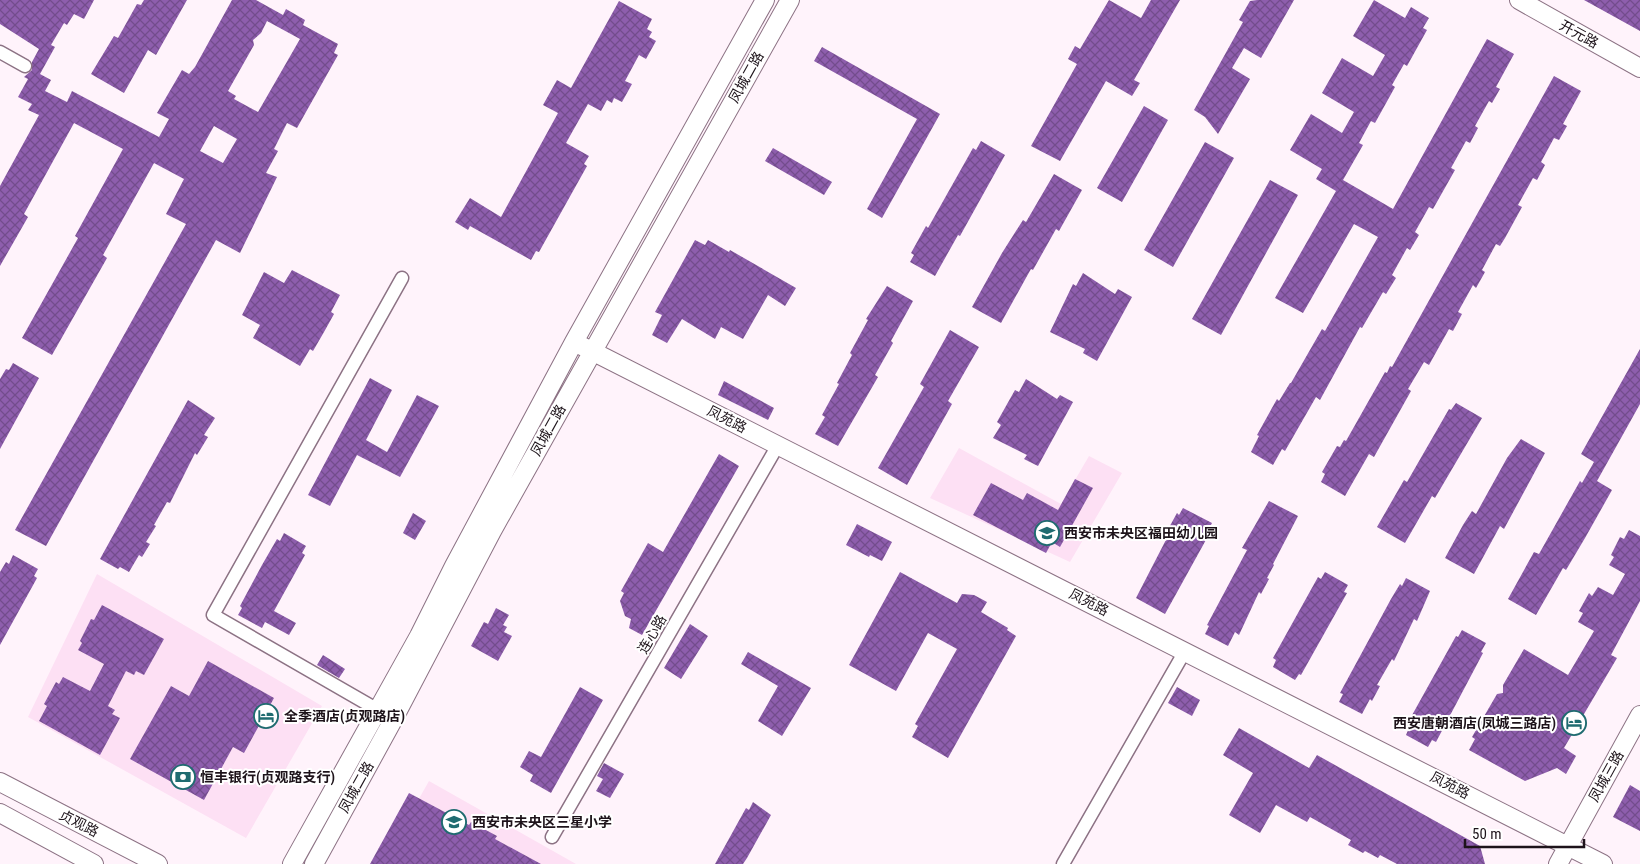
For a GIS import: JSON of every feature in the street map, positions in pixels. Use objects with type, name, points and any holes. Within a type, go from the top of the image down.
[{"type":"main road","name":"凤城二路","points":[[292,864],[420,636],[454,566],[574,342],[766,0]]},
{"type":"main road","name":"凤城二路","points":[[314,864],[396,714],[492,531],[790,0]]},
{"type":"main road","name":"开元路","points":[[1518,0],[1640,68]]},
{"type":"main road","name":"凤苑路","points":[[574,342],[1603,864]]},
{"type":"main road","name":"凤城三路","points":[[1558,864],[1640,715]]},
{"type":"main road","name":"贞观路","points":[[0,782],[158,864]]},
{"type":"main road","name":"贞观路","points":[[0,813],[94,864]]},
{"type":"street","points":[[0,52],[25,66]]},
{"type":"street","points":[[378,710],[213,615],[402,278]]},
{"type":"street","name":"连心路","points":[[552,837],[778,445]]},
{"type":"street","points":[[1063,864],[1185,651]]},
{"type":"shaded area","name":"西安市未央区福田幼儿园","points":[[959,448],[1061,504],[1089,456],[1122,473],[1070,562],[930,498]]},
{"type":"shaded area","points":[[97,574],[322,706],[246,838],[28,717]]},
{"type":"shaded area","name":"西安市未央区三星小学","points":[[429,781],[576,864],[382,864]]},
{"type":"building","points":[[0,0],[94,0],[84,19],[74,14],[67,25],[64,23],[51,45],[55,47],[40,74],[51,80],[45,91],[67,102],[72,91],[159,137],[169,119],[157,113],[182,70],[189,74],[195,67],[232,0],[256,0],[283,15],[286,9],[305,20],[303,25],[338,44],[334,53],[338,55],[297,128],[287,123],[274,149],[278,151],[266,173],[277,177],[240,253],[216,240],[46,546],[15,530],[186,224],[166,214],[184,179],[154,163],[103,255],[107,258],[52,355],[22,338],[78,238],[75,236],[123,149],[74,123],[24,214],[28,217],[0,266],[0,186],[39,115],[28,110],[32,104],[18,97],[28,79],[24,77],[32,70],[32,62],[39,49],[0,24]],"holes":[[[267,21],[300,39],[258,112],[234,99],[236,96],[228,91],[254,45],[253,40],[261,33]],[[214,126],[237,139],[223,163],[200,151]]]},
{"type":"building","points":[[144,0],[187,0],[156,55],[148,50],[124,93],[91,74],[114,36],[118,38],[137,4],[141,5]]},
{"type":"building","points":[[1109,0],[1141,18],[1151,0],[1180,0],[1134,80],[1140,83],[1132,96],[1106,81],[1060,161],[1031,146],[1077,64],[1068,59],[1075,46],[1080,49]]},
{"type":"building","points":[[1294,0],[1261,58],[1244,48],[1232,68],[1250,79],[1218,134],[1205,117],[1194,110],[1243,22],[1239,20],[1250,1]]},
{"type":"building","points":[[1374,0],[1405,18],[1411,7],[1429,18],[1423,28],[1427,30],[1407,66],[1404,64],[1392,85],[1395,87],[1375,123],[1371,121],[1359,143],[1363,145],[1343,180],[1393,209],[1487,39],[1514,54],[1496,87],[1500,89],[1492,103],[1489,101],[1475,126],[1478,128],[1470,143],[1466,141],[1451,168],[1455,170],[1433,209],[1429,207],[1415,232],[1419,235],[1410,250],[1407,248],[1392,275],[1396,278],[1386,294],[1383,292],[1362,328],[1360,327],[1320,400],[1316,397],[1285,451],[1282,449],[1273,465],[1251,452],[1259,436],[1257,435],[1277,399],[1279,401],[1291,383],[1322,329],[1325,331],[1378,237],[1354,224],[1303,313],[1275,298],[1336,191],[1316,179],[1322,169],[1290,150],[1311,114],[1342,133],[1354,112],[1322,93],[1342,58],[1373,76],[1385,55],[1353,36]]},
{"type":"building","points":[[1584,0],[1640,0],[1640,31],[1622,21]]},
{"type":"building","points":[[619,1],[652,19],[647,29],[652,32],[649,37],[656,41],[646,59],[639,55],[625,81],[632,84],[622,102],[614,98],[612,103],[607,100],[601,111],[588,104],[566,143],[589,156],[584,164],[587,166],[539,252],[536,251],[531,260],[470,226],[468,230],[455,222],[470,198],[501,217],[558,113],[543,105],[557,80],[571,88]]},
{"type":"building","points":[[822,47],[940,114],[882,218],[867,209],[917,119],[814,61]]},
{"type":"building","points":[[1554,76],[1581,91],[1563,124],[1567,126],[1559,140],[1554,138],[1541,162],[1545,165],[1537,180],[1533,178],[1518,205],[1522,207],[1505,238],[1500,246],[1496,244],[1482,270],[1485,272],[1476,288],[1473,285],[1458,312],[1462,314],[1453,331],[1449,329],[1429,365],[1424,362],[1408,389],[1411,391],[1374,457],[1369,454],[1345,496],[1321,482],[1325,474],[1322,472],[1337,446],[1340,447],[1344,440],[1346,441],[1385,372],[1387,373],[1390,366],[1392,367]]},
{"type":"building","points":[[1144,106],[1168,120],[1122,202],[1097,188]]},
{"type":"building","points":[[981,141],[1005,155],[960,236],[958,235],[935,276],[910,262],[914,255],[911,253],[926,226],[928,228],[973,148],[976,150]]},
{"type":"building","points":[[1205,142],[1234,158],[1173,267],[1144,250]]},
{"type":"building","points":[[773,148],[832,182],[824,195],[765,161]]},
{"type":"building","points":[[1054,174],[1082,190],[1059,231],[1056,229],[1033,270],[1031,269],[1001,323],[972,307],[1002,253],[1023,220],[1026,222]]},
{"type":"building","points":[[1270,180],[1298,195],[1221,335],[1192,319]]},
{"type":"building","points":[[695,240],[705,245],[708,240],[729,252],[730,250],[796,288],[785,306],[768,295],[743,339],[721,327],[715,339],[682,319],[667,343],[652,335],[662,315],[655,312]]},
{"type":"building","points":[[292,270],[340,295],[331,312],[334,314],[324,332],[313,351],[310,349],[300,366],[253,338],[260,325],[242,315],[264,272],[284,283]]},
{"type":"building","points":[[1083,273],[1115,294],[1118,289],[1132,297],[1097,361],[1083,353],[1085,349],[1050,332],[1073,284],[1076,286]]},
{"type":"building","points":[[887,286],[913,301],[875,375],[878,377],[838,446],[815,434],[825,417],[822,415],[839,384],[837,383],[852,355],[850,353],[868,320],[866,319]]},
{"type":"building","points":[[950,330],[979,347],[948,401],[952,404],[907,485],[878,468],[924,387],[920,384]]},
{"type":"building","points":[[1640,349],[1640,404],[1597,481],[1612,490],[1566,570],[1563,568],[1536,615],[1508,599],[1534,552],[1539,554],[1580,481],[1582,483],[1594,462],[1581,454]]},
{"type":"building","points":[[13,363],[39,378],[0,449],[0,379],[6,369],[9,370]]},
{"type":"building","points":[[370,378],[392,390],[366,440],[387,452],[417,395],[439,406],[400,477],[357,455],[330,506],[308,495]]},
{"type":"building","points":[[1026,379],[1057,399],[1060,395],[1073,402],[1038,466],[1024,459],[1027,455],[993,438],[1001,425],[997,422],[1015,390],[1019,392]]},
{"type":"building","points":[[724,381],[774,408],[768,420],[718,395]]},
{"type":"building","points":[[188,400],[215,418],[204,435],[208,437],[197,455],[195,453],[170,503],[167,502],[154,525],[156,526],[146,542],[150,544],[142,557],[139,555],[129,572],[120,567],[118,569],[100,559]]},
{"type":"building","points":[[1456,403],[1482,418],[1435,498],[1432,496],[1405,543],[1377,527],[1404,480],[1407,482],[1449,409],[1451,410]]},
{"type":"building","points":[[1521,439],[1545,453],[1504,529],[1500,526],[1474,574],[1445,558],[1463,525],[1472,511],[1476,514],[1507,458]]},
{"type":"building","points":[[719,454],[739,466],[642,635],[629,628],[631,619],[625,616],[620,601],[624,593],[621,591],[648,543],[663,552]]},
{"type":"building","points":[[1075,479],[1093,488],[1060,547],[1052,542],[1046,553],[973,515],[991,483],[1023,500],[1027,493],[1058,510]]},
{"type":"building","points":[[1269,501],[1298,516],[1273,564],[1267,578],[1269,579],[1261,594],[1259,592],[1239,635],[1235,632],[1228,646],[1205,634],[1209,626],[1207,625],[1247,550],[1242,548]]},
{"type":"building","points":[[1183,508],[1212,523],[1205,537],[1207,538],[1165,614],[1136,598],[1169,534],[1166,533],[1177,513],[1179,515]]},
{"type":"building","points":[[413,513],[426,521],[415,540],[403,533]]},
{"type":"building","points":[[857,524],[892,542],[882,561],[870,555],[869,557],[846,545]]},
{"type":"building","points":[[1629,530],[1640,536],[1640,601],[1611,655],[1617,658],[1564,748],[1576,756],[1566,774],[1557,768],[1525,781],[1469,750],[1475,739],[1472,737],[1497,694],[1503,693],[1503,685],[1524,649],[1568,675],[1594,631],[1578,622],[1583,613],[1579,611],[1589,593],[1592,596],[1598,587],[1613,595],[1625,574],[1609,565],[1614,557],[1611,555],[1620,537],[1624,539]]},
{"type":"building","points":[[284,533],[306,546],[302,553],[305,555],[274,611],[296,623],[289,635],[265,622],[262,628],[238,615],[242,608],[240,606],[262,565],[277,539],[280,541]]},
{"type":"building","points":[[13,555],[38,569],[34,576],[37,578],[0,645],[0,572],[6,562],[9,564]]},
{"type":"building","points":[[900,572],[957,603],[962,594],[974,595],[987,602],[981,612],[1008,628],[1007,630],[1016,636],[948,758],[912,737],[918,726],[915,724],[957,649],[928,633],[896,691],[849,665]]},
{"type":"building","points":[[1325,572],[1348,585],[1344,592],[1347,593],[1301,675],[1299,674],[1295,680],[1273,667],[1276,660],[1273,658],[1318,577],[1321,579]]},
{"type":"building","points":[[1406,578],[1430,591],[1417,621],[1414,619],[1394,661],[1392,659],[1377,685],[1380,686],[1372,701],[1370,699],[1362,714],[1339,702],[1343,694],[1340,693],[1391,599]]},
{"type":"building","points":[[102,605],[164,639],[144,675],[136,671],[134,675],[126,671],[108,706],[115,710],[112,714],[120,718],[100,755],[39,721],[47,706],[44,704],[56,682],[59,684],[63,677],[90,691],[104,664],[78,650],[82,643],[80,641],[91,619],[94,620]]},
{"type":"building","points":[[496,608],[509,615],[503,625],[507,627],[504,632],[512,636],[498,661],[471,646],[484,622],[488,624]]},
{"type":"building","points":[[690,624],[708,636],[681,679],[664,668]]},
{"type":"building","points":[[1462,630],[1486,643],[1481,652],[1483,653],[1436,742],[1432,740],[1428,747],[1406,735],[1409,728],[1406,726],[1456,636],[1458,637]]},
{"type":"building","points":[[748,652],[811,688],[782,736],[758,721],[778,686],[741,664]]},
{"type":"building","points":[[323,655],[345,669],[339,678],[317,665]]},
{"type":"building","points":[[208,661],[274,698],[244,753],[233,747],[204,800],[130,759],[171,686],[189,696]]},
{"type":"building","points":[[580,687],[603,700],[551,793],[530,781],[533,775],[520,767],[529,751],[541,757]]},
{"type":"building","points":[[1177,687],[1200,700],[1192,716],[1168,703]]},
{"type":"building","points":[[1239,728],[1309,768],[1317,755],[1480,846],[1485,864],[1397,864],[1380,855],[1378,858],[1365,851],[1363,853],[1348,845],[1351,840],[1310,817],[1307,822],[1276,805],[1260,833],[1229,815],[1253,773],[1223,755]]},
{"type":"building","points":[[604,763],[624,774],[610,798],[596,791],[603,779],[597,776]]},
{"type":"building","points":[[1630,785],[1640,791],[1640,831],[1613,817]]},
{"type":"building","name":"西安市未央区三星小学","points":[[409,793],[469,825],[471,822],[497,836],[495,839],[541,864],[370,864]]},
{"type":"building","points":[[753,802],[771,815],[747,858],[743,864],[715,864],[746,808],[749,810]]},
{"type":"place","name":"西安市未央区福田幼儿园","points":[[1047,533]]},
{"type":"place","name":"全季酒店(贞观路店)","points":[[266,716]]},
{"type":"place","name":"西安唐朝酒店(凤城三路店)","points":[[1574,723]]},
{"type":"place","name":"恒丰银行(贞观路支行)","points":[[183,777]]},
{"type":"place","name":"西安市未央区三星小学","points":[[454,822]]}]
